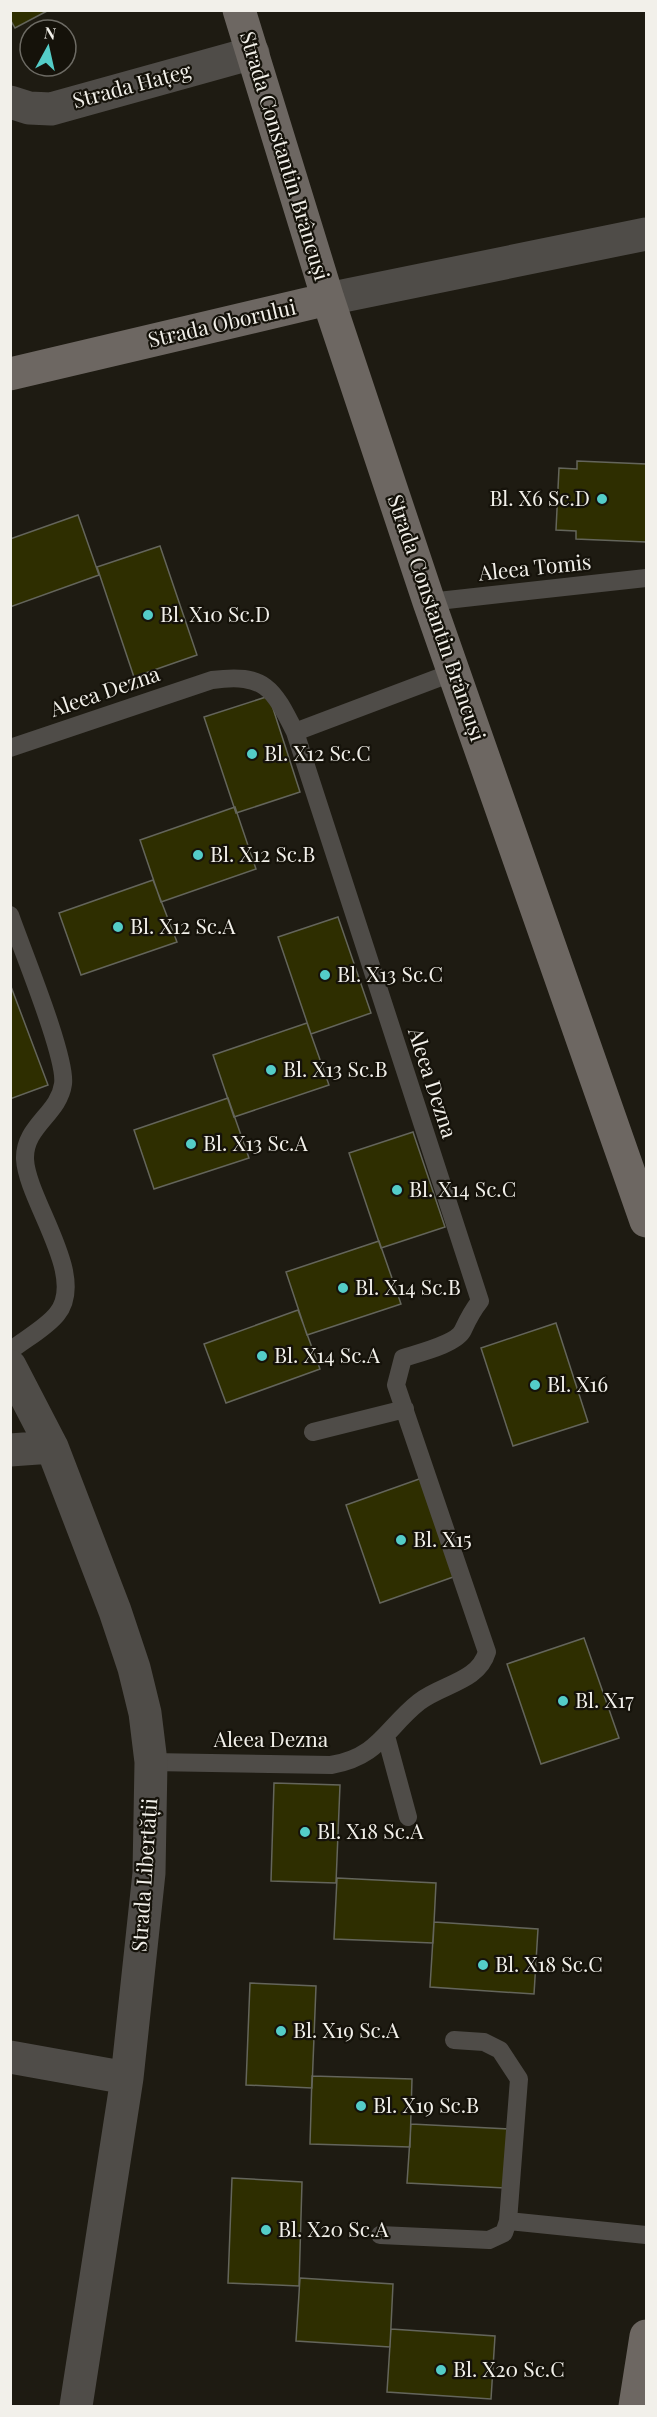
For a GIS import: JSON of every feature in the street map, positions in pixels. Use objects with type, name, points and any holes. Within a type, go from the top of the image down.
[{"type":"street","name":"Strada Constantin Brâncuși","points":[[239,10],[328,299],[429,602],[646,1221]]},
{"type":"street","name":"Strada Hațeg","points":[[10,102],[29,108],[51,109],[254,53]]},
{"type":"street","name":"Strada Oborului","points":[[10,374],[328,299],[646,234]]},
{"type":"street","name":"Strada Libertății","points":[[10,1366],[52,1447],[111,1600],[134,1668],[145,1713],[151,1762],[149,1873],[127,2078],[76,2406]]},
{"type":"street","points":[[10,1450],[52,1447]]},
{"type":"street","points":[[10,2057],[127,2078]]},
{"type":"street","points":[[635,2406],[646,2336]]},
{"type":"lane","name":"Aleea Tomis","points":[[429,602],[646,578]]},
{"type":"lane","points":[[295,732],[454,672]]},
{"type":"lane","name":"Aleea Dezna","points":[[10,748],[212,680],[236,677],[252,679],[277,695],[295,732],[480,1301],[466,1319],[463,1331],[452,1341],[403,1358],[396,1385],[487,1652],[483,1664],[467,1678],[421,1700],[386,1736],[362,1756],[348,1762],[332,1764],[151,1762]]},
{"type":"lane","points":[[10,915],[60,1059],[63,1085],[53,1106],[29,1136],[25,1155],[26,1172],[60,1256],[65,1277],[64,1297],[58,1314],[10,1351]]},
{"type":"lane","points":[[313,1432],[405,1409]]},
{"type":"lane","points":[[386,1736],[408,1817]]},
{"type":"lane","points":[[380,2235],[489,2241],[504,2232],[508,2221],[519,2079],[500,2050],[484,2042],[454,2040]]},
{"type":"lane","points":[[508,2221],[646,2235]]},
{"type":"building","points":[[10,10],[49,10],[34,18],[18,18],[18,26],[15,28],[10,19]]},
{"type":"building","name":"Bl. X6 Sc.D","points":[[577,461],[646,464],[646,542],[576,539],[576,531],[556,530],[559,468],[577,469]]},
{"type":"building","points":[[78,515],[99,575],[10,607],[10,539]]},
{"type":"building","name":"Bl. X10 Sc.D","points":[[160,546],[197,655],[134,677],[97,567]]},
{"type":"building","name":"Bl. X12 Sc.C","points":[[269,696],[300,792],[236,813],[204,717]]},
{"type":"building","name":"Bl. X12 Sc.B","points":[[235,807],[256,869],[161,902],[140,840]]},
{"type":"building","name":"Bl. X12 Sc.A","points":[[153,880],[177,942],[81,975],[59,913]]},
{"type":"building","name":"Bl. X13 Sc.C","points":[[338,917],[371,1013],[311,1034],[278,937]]},
{"type":"building","points":[[10,984],[48,1085],[10,1099]]},
{"type":"building","name":"Bl. X13 Sc.B","points":[[307,1023],[329,1085],[234,1117],[213,1055]]},
{"type":"building","name":"Bl. X13 Sc.A","points":[[228,1098],[249,1158],[154,1189],[134,1130]]},
{"type":"building","name":"Bl. X14 Sc.C","points":[[413,1132],[445,1227],[381,1248],[349,1153]]},
{"type":"building","name":"Bl. X14 Sc.B","points":[[379,1241],[401,1304],[307,1335],[286,1272]]},
{"type":"building","name":"Bl. X14 Sc.A","points":[[298,1310],[320,1369],[226,1403],[204,1344]]},
{"type":"building","name":"Bl. X16","points":[[556,1323],[588,1422],[513,1446],[481,1348]]},
{"type":"building","name":"Bl. X15","points":[[422,1478],[456,1576],[380,1603],[346,1505]]},
{"type":"building","name":"Bl. X17","points":[[584,1638],[619,1738],[541,1764],[507,1664]]},
{"type":"building","name":"Bl. X18 Sc.A","points":[[274,1783],[340,1785],[336,1883],[271,1881]]},
{"type":"building","points":[[337,1878],[436,1883],[433,1943],[334,1939]]},
{"type":"building","name":"Bl. X18 Sc.C","points":[[434,1922],[538,1929],[534,1994],[430,1987]]},
{"type":"building","name":"Bl. X19 Sc.A","points":[[250,1983],[316,1986],[312,2088],[246,2085]]},
{"type":"building","name":"Bl. X19 Sc.B","points":[[312,2076],[412,2079],[410,2147],[310,2144]]},
{"type":"building","points":[[411,2124],[509,2129],[505,2188],[407,2183]]},
{"type":"building","name":"Bl. X20 Sc.A","points":[[232,2178],[302,2182],[299,2286],[228,2283]]},
{"type":"building","points":[[300,2278],[393,2284],[390,2347],[296,2341]]},
{"type":"building","name":"Bl. X20 Sc.C","points":[[391,2329],[495,2336],[491,2399],[387,2392]]},
{"type":"place","name":"Bl. X6 Sc.D","points":[[602,499]]},
{"type":"place","name":"Bl. X10 Sc.D","points":[[148,615]]},
{"type":"place","name":"Bl. X12 Sc.C","points":[[252,754]]},
{"type":"place","name":"Bl. X12 Sc.B","points":[[198,855]]},
{"type":"place","name":"Bl. X12 Sc.A","points":[[118,927]]},
{"type":"place","name":"Bl. X13 Sc.C","points":[[325,975]]},
{"type":"place","name":"Bl. X13 Sc.B","points":[[271,1070]]},
{"type":"place","name":"Bl. X13 Sc.A","points":[[191,1144]]},
{"type":"place","name":"Bl. X14 Sc.C","points":[[397,1190]]},
{"type":"place","name":"Bl. X14 Sc.B","points":[[343,1288]]},
{"type":"place","name":"Bl. X14 Sc.A","points":[[262,1356]]},
{"type":"place","name":"Bl. X16","points":[[535,1385]]},
{"type":"place","name":"Bl. X15","points":[[401,1540]]},
{"type":"place","name":"Bl. X17","points":[[563,1701]]},
{"type":"place","name":"Bl. X18 Sc.A","points":[[305,1832]]},
{"type":"place","name":"Bl. X18 Sc.C","points":[[483,1965]]},
{"type":"place","name":"Bl. X19 Sc.A","points":[[281,2031]]},
{"type":"place","name":"Bl. X19 Sc.B","points":[[361,2106]]},
{"type":"place","name":"Bl. X20 Sc.A","points":[[266,2230]]},
{"type":"place","name":"Bl. X20 Sc.C","points":[[441,2370]]}]
